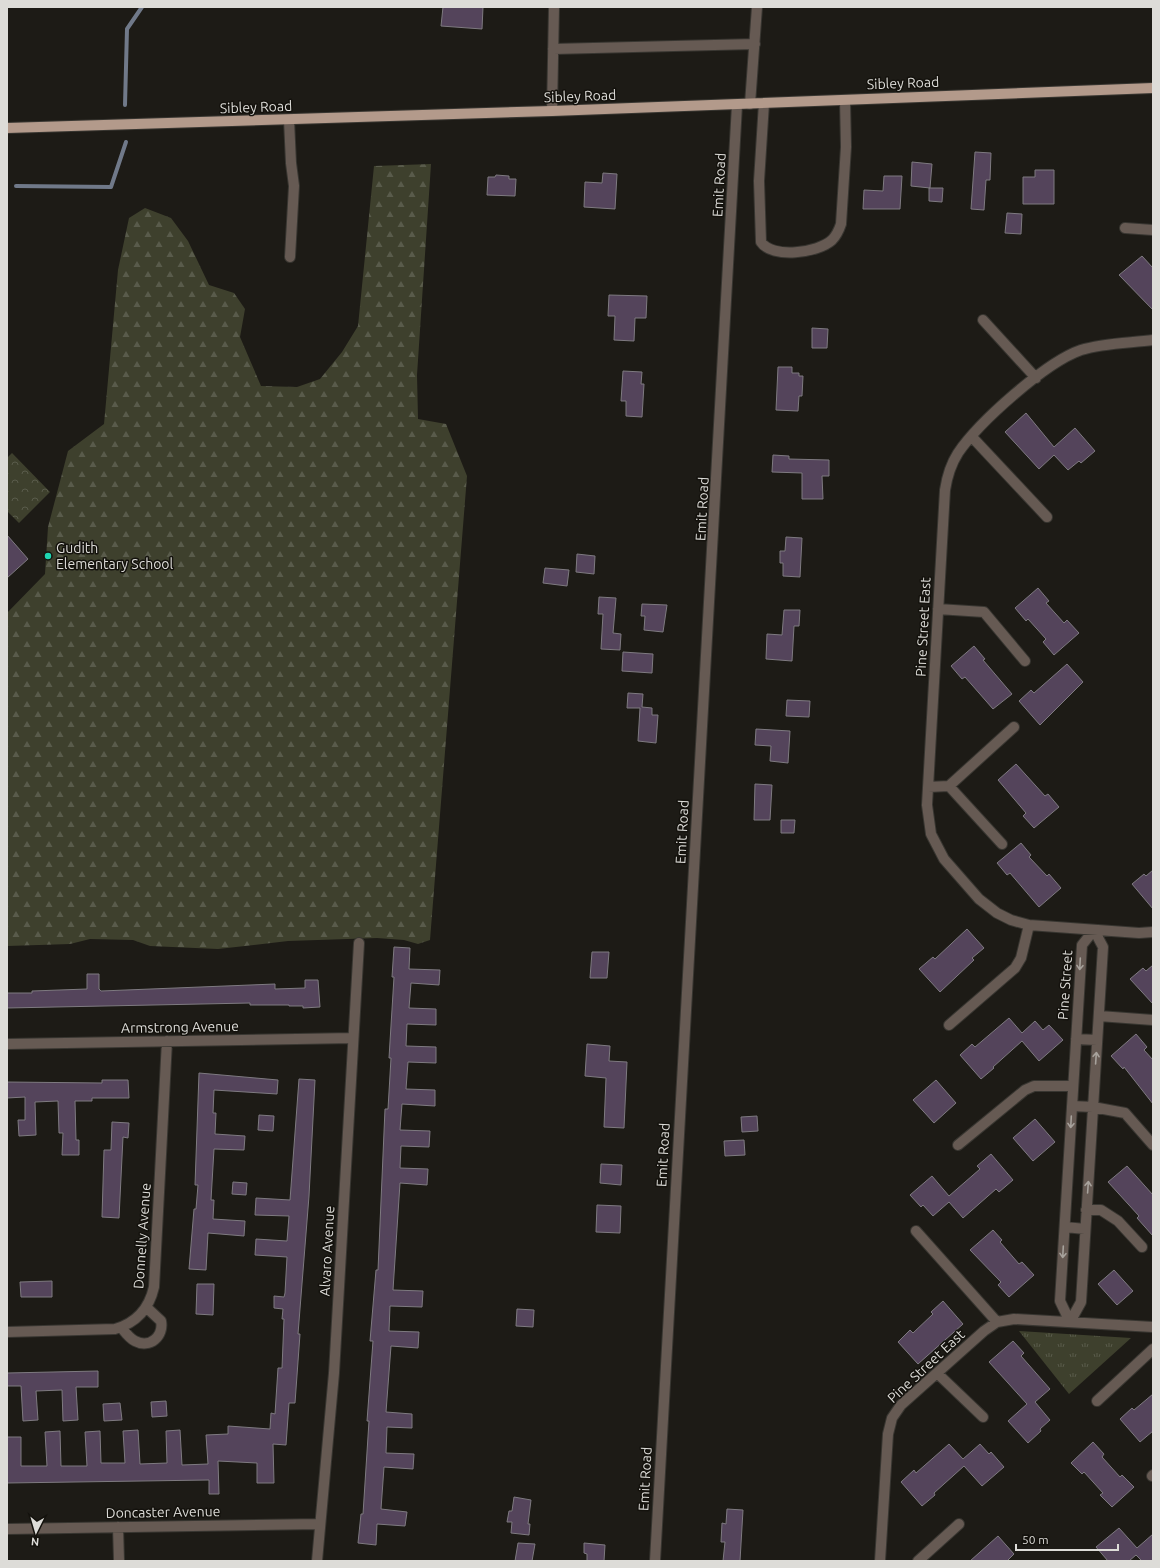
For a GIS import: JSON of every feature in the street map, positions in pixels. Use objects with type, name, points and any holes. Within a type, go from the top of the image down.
[{"type":"main road","name":"Sibley Road","points":[[7,128],[737,105],[1153,88]]},
{"type":"street","points":[[552,111],[554,7]]},
{"type":"street","points":[[750,104],[757,7]]},
{"type":"street","points":[[553,50],[755,44]]},
{"type":"street","points":[[764,103],[759,181],[761,242],[764,247],[770,250],[794,252],[822,245],[831,240],[838,233],[841,224],[846,147],[845,100]]},
{"type":"street","name":"Emit Road","points":[[655,1561],[669,1282],[718,481],[737,105]]},
{"type":"street","points":[[289,120],[294,186],[290,257]]},
{"type":"street","points":[[1125,228],[1153,230]]},
{"type":"street","points":[[983,320],[1036,378]]},
{"type":"street","name":"Pine Street East","points":[[1153,340],[1080,350],[1056,363],[1002,405],[959,452],[952,464],[947,480],[938,608],[927,820],[931,834],[944,859],[988,907],[1011,920],[1029,925],[1139,933],[1153,932]]},
{"type":"street","points":[[972,437],[1047,517]]},
{"type":"street","points":[[938,608],[984,612],[1025,661]]},
{"type":"street","points":[[928,787],[949,786],[1014,727]]},
{"type":"street","points":[[949,786],[1002,844]]},
{"type":"street","points":[[949,1025],[1015,968],[1021,958],[1029,925]]},
{"type":"street","points":[[1070,1322],[1081,1302],[1099,1016],[1103,947],[1094,930]]},
{"type":"street","name":"Pine Street","points":[[1070,1322],[1060,1301],[1073,1086],[1082,945],[1094,930]]},
{"type":"street","name":"Alvaro Avenue","points":[[317,1561],[319,1524],[334,1373],[359,943]]},
{"type":"street","points":[[1099,1016],[1153,1020]]},
{"type":"street","name":"Armstrong Avenue","points":[[7,1044],[353,1038]]},
{"type":"street","points":[[1076,1039],[1097,1040]]},
{"type":"street","name":"Donnelly Avenue","points":[[7,1332],[106,1331],[122,1327],[137,1318],[146,1308],[154,1288],[168,1041]]},
{"type":"street","points":[[958,1145],[1025,1090],[1034,1086],[1073,1086]]},
{"type":"street","points":[[1072,1106],[1093,1107],[1125,1113],[1153,1145]]},
{"type":"street","points":[[1086,1210],[1101,1210],[1118,1221],[1142,1247]]},
{"type":"street","points":[[1065,1227],[1085,1229]]},
{"type":"street","points":[[916,1231],[997,1322],[1014,1319],[1153,1327]]},
{"type":"street","points":[[122,1327],[134,1341],[145,1343],[156,1340],[161,1332],[161,1321],[146,1308]]},
{"type":"street","name":"Pine Street East","points":[[880,1561],[889,1426],[892,1418],[901,1405],[997,1322]]},
{"type":"street","points":[[1097,1401],[1153,1349]]},
{"type":"street","points":[[937,1373],[983,1417]]},
{"type":"street","name":"Doncaster Avenue","points":[[7,1529],[319,1524]]},
{"type":"street","points":[[918,1561],[960,1524]]},
{"type":"street","points":[[118,1527],[119,1561]]},
{"type":"green space","points":[[431,164],[417,375],[418,419],[446,424],[467,476],[430,940],[418,944],[404,940],[377,938],[288,941],[218,949],[150,946],[133,940],[90,939],[70,944],[7,946],[7,613],[45,574],[48,527],[68,451],[104,424],[118,270],[129,218],[145,208],[171,218],[188,241],[209,285],[234,293],[245,309],[240,337],[261,386],[297,387],[320,379],[342,352],[358,326],[374,166]]},
{"type":"green space","points":[[12,453],[50,492],[19,523],[7,511],[7,458]]},
{"type":"green space","points":[[1019,1331],[1131,1338],[1069,1394]]},
{"type":"building","points":[[443,7],[483,7],[482,29],[441,26]]},
{"type":"building","points":[[975,152],[991,153],[990,180],[986,180],[984,210],[971,209]]},
{"type":"building","points":[[912,162],[932,164],[930,188],[911,186]]},
{"type":"building","points":[[1035,170],[1054,170],[1054,204],[1023,204],[1023,177],[1035,177]]},
{"type":"building","points":[[603,173],[617,174],[615,209],[584,207],[585,182],[602,183]]},
{"type":"building","points":[[496,175],[509,176],[509,179],[516,179],[515,196],[487,195],[488,177],[495,177]]},
{"type":"building","points":[[884,176],[902,176],[900,209],[863,209],[864,190],[883,191]]},
{"type":"building","points":[[929,188],[943,188],[942,202],[929,201]]},
{"type":"building","points":[[1007,213],[1022,214],[1021,234],[1005,233]]},
{"type":"building","points":[[1142,256],[1153,268],[1153,310],[1119,275]]},
{"type":"building","points":[[609,295],[647,296],[646,318],[635,318],[634,341],[614,340],[615,316],[608,316]]},
{"type":"building","points":[[812,328],[828,329],[827,348],[812,348]]},
{"type":"building","points":[[778,367],[792,367],[792,373],[799,373],[799,376],[803,376],[802,396],[799,396],[798,411],[776,410]]},
{"type":"building","points":[[623,371],[642,372],[641,384],[644,384],[642,417],[626,416],[626,401],[621,401]]},
{"type":"building","points":[[1026,413],[1054,447],[1075,428],[1095,451],[1081,463],[1079,461],[1068,470],[1054,455],[1039,469],[1005,432]]},
{"type":"building","points":[[773,455],[789,456],[789,459],[829,460],[829,476],[822,476],[823,499],[802,499],[802,473],[772,472]]},
{"type":"building","points":[[7,535],[28,559],[7,578]]},
{"type":"building","points":[[786,537],[802,538],[800,577],[783,576],[783,563],[780,563],[780,551],[785,551]]},
{"type":"building","points":[[577,554],[595,556],[594,574],[576,572]]},
{"type":"building","points":[[545,568],[569,570],[567,586],[543,583]]},
{"type":"building","points":[[1038,588],[1049,601],[1046,603],[1064,623],[1067,620],[1079,633],[1054,655],[1043,642],[1046,639],[1028,619],[1026,621],[1015,608]]},
{"type":"building","points":[[599,597],[616,598],[613,633],[621,634],[620,650],[601,649],[603,614],[598,614]]},
{"type":"building","points":[[642,604],[667,605],[663,632],[644,630],[645,616],[641,616]]},
{"type":"building","points":[[784,610],[800,610],[799,626],[794,626],[792,661],[766,659],[767,634],[782,635]]},
{"type":"building","points":[[974,646],[985,659],[983,660],[1012,694],[993,709],[965,677],[962,679],[951,666]]},
{"type":"building","points":[[623,652],[653,654],[652,673],[622,671]]},
{"type":"building","points":[[1067,664],[1083,682],[1040,725],[1019,701],[1031,690],[1034,693]]},
{"type":"building","points":[[628,693],[643,694],[642,707],[652,708],[652,715],[658,715],[656,743],[638,741],[640,708],[627,708]]},
{"type":"building","points":[[787,700],[810,701],[809,717],[786,716]]},
{"type":"building","points":[[756,729],[790,731],[788,763],[770,761],[771,746],[755,745]]},
{"type":"building","points":[[1016,764],[1045,796],[1048,794],[1059,807],[1034,828],[1023,816],[1026,813],[998,780]]},
{"type":"building","points":[[755,784],[772,785],[770,820],[754,820]]},
{"type":"building","points":[[781,820],[795,820],[794,833],[781,833]]},
{"type":"building","points":[[1021,843],[1031,855],[1029,857],[1047,876],[1049,874],[1061,888],[1039,907],[1010,873],[1007,875],[997,863]]},
{"type":"building","points":[[1153,870],[1153,909],[1132,884],[1144,874],[1146,876]]},
{"type":"building","points":[[967,929],[984,948],[972,958],[974,960],[940,992],[919,969],[933,957],[935,959]]},
{"type":"building","points":[[394,947],[410,948],[409,969],[440,970],[439,985],[411,983],[409,1008],[436,1009],[436,1025],[407,1024],[406,1046],[436,1047],[436,1063],[408,1062],[406,1089],[435,1090],[435,1106],[402,1104],[400,1130],[430,1131],[429,1147],[401,1146],[400,1168],[428,1169],[427,1185],[400,1183],[393,1290],[423,1291],[422,1307],[390,1306],[389,1331],[419,1332],[418,1348],[391,1346],[386,1412],[412,1414],[412,1428],[387,1427],[386,1453],[414,1454],[413,1469],[384,1467],[381,1509],[407,1512],[405,1526],[377,1524],[376,1545],[358,1543],[361,1514],[363,1514],[369,1421],[367,1421],[373,1341],[370,1341],[376,1270],[378,1270],[385,1109],[388,1109]]},
{"type":"building","points":[[592,952],[609,952],[607,978],[590,978]]},
{"type":"building","points":[[1153,965],[1153,1004],[1130,979],[1143,968],[1146,971]]},
{"type":"building","points":[[87,974],[99,974],[99,989],[101,991],[275,984],[275,989],[305,988],[305,980],[318,980],[320,1007],[303,1008],[303,1006],[289,1005],[250,1005],[250,1003],[7,1008],[7,993],[32,993],[32,991],[87,989]]},
{"type":"building","points":[[1009,1018],[1022,1033],[1035,1021],[1043,1030],[1049,1025],[1063,1040],[1039,1061],[1022,1041],[981,1079],[960,1055],[972,1044],[975,1047]]},
{"type":"building","points":[[1136,1034],[1147,1047],[1144,1050],[1153,1060],[1153,1104],[1124,1067],[1123,1069],[1111,1056]]},
{"type":"building","points":[[587,1044],[610,1046],[609,1061],[627,1062],[624,1128],[604,1127],[606,1078],[585,1076]]},
{"type":"building","points":[[199,1073],[278,1080],[277,1094],[214,1090],[213,1113],[216,1113],[215,1134],[245,1136],[244,1150],[214,1149],[211,1200],[214,1200],[213,1219],[245,1221],[244,1236],[208,1233],[206,1270],[189,1269],[194,1209],[196,1209],[198,1185],[195,1185]]},
{"type":"building","points":[[299,1079],[315,1080],[309,1196],[298,1334],[300,1334],[295,1403],[289,1403],[286,1445],[273,1444],[274,1483],[257,1483],[257,1463],[218,1461],[219,1494],[209,1494],[209,1480],[7,1483],[7,1437],[21,1437],[21,1466],[47,1466],[45,1432],[60,1431],[61,1466],[87,1466],[85,1432],[100,1431],[101,1463],[125,1463],[123,1431],[138,1430],[140,1464],[167,1463],[166,1431],[180,1430],[182,1465],[208,1464],[206,1435],[228,1434],[228,1426],[270,1429],[271,1413],[275,1414],[278,1368],[282,1368],[284,1319],[282,1319],[283,1309],[274,1308],[274,1296],[284,1297],[287,1257],[255,1255],[256,1239],[287,1241],[289,1216],[255,1215],[256,1198],[290,1200]]},
{"type":"building","points":[[102,1080],[128,1080],[129,1098],[92,1098],[92,1101],[75,1101],[76,1140],[79,1140],[79,1155],[62,1155],[63,1133],[59,1133],[58,1101],[35,1102],[36,1135],[19,1136],[18,1120],[25,1120],[25,1097],[7,1098],[7,1082],[102,1083]]},
{"type":"building","points":[[936,1080],[956,1103],[934,1123],[913,1100]]},
{"type":"building","points":[[259,1115],[274,1116],[273,1131],[258,1130]]},
{"type":"building","points":[[757,1116],[758,1131],[742,1132],[741,1117]]},
{"type":"building","points":[[1035,1119],[1055,1142],[1033,1161],[1013,1138]]},
{"type":"building","points":[[112,1122],[129,1123],[128,1138],[123,1137],[119,1218],[102,1217],[104,1150],[111,1150]]},
{"type":"building","points":[[744,1140],[745,1155],[725,1156],[724,1141]]},
{"type":"building","points":[[991,1154],[1013,1180],[999,1192],[996,1189],[963,1218],[949,1202],[933,1216],[923,1205],[921,1207],[910,1195],[932,1176],[949,1196],[980,1169],[977,1166]]},
{"type":"building","points":[[601,1164],[622,1165],[621,1185],[600,1183]]},
{"type":"building","points":[[1127,1166],[1153,1195],[1153,1236],[1137,1218],[1139,1216],[1108,1182]]},
{"type":"building","points":[[233,1182],[247,1183],[246,1195],[232,1194]]},
{"type":"building","points":[[597,1205],[621,1206],[620,1233],[596,1232]]},
{"type":"building","points":[[993,1230],[1002,1240],[1000,1242],[1019,1264],[1022,1262],[1034,1275],[1009,1297],[998,1285],[1001,1282],[970,1250]]},
{"type":"building","points":[[1114,1270],[1133,1291],[1117,1305],[1098,1284]]},
{"type":"building","points":[[52,1281],[52,1297],[21,1297],[20,1282]]},
{"type":"building","points":[[197,1284],[214,1284],[213,1315],[196,1314]]},
{"type":"building","points":[[943,1301],[963,1324],[918,1364],[898,1342],[910,1330],[913,1333],[933,1314],[931,1312]]},
{"type":"building","points":[[517,1309],[534,1310],[533,1327],[516,1326]]},
{"type":"building","points":[[1013,1341],[1024,1353],[1021,1356],[1050,1389],[1035,1402],[1050,1420],[1028,1443],[1008,1421],[1027,1404],[989,1362]]},
{"type":"building","points":[[98,1371],[98,1387],[76,1387],[78,1420],[63,1421],[62,1390],[36,1391],[38,1420],[23,1421],[21,1386],[7,1386],[7,1373]]},
{"type":"building","points":[[1153,1394],[1153,1431],[1140,1442],[1120,1419],[1132,1408],[1134,1410]]},
{"type":"building","points":[[166,1401],[167,1416],[152,1417],[151,1402]]},
{"type":"building","points":[[120,1403],[122,1420],[104,1421],[103,1404]]},
{"type":"building","points":[[1093,1442],[1104,1454],[1102,1457],[1120,1477],[1122,1475],[1134,1487],[1112,1507],[1100,1495],[1103,1493],[1084,1472],[1082,1474],[1071,1463]]},
{"type":"building","points":[[949,1444],[963,1459],[980,1444],[989,1454],[991,1452],[1004,1467],[982,1486],[964,1466],[922,1506],[901,1482],[914,1470],[916,1473]]},
{"type":"building","points":[[514,1497],[531,1500],[528,1524],[530,1524],[529,1535],[511,1533],[512,1522],[507,1522],[509,1511],[512,1511]]},
{"type":"building","points":[[727,1509],[743,1510],[740,1561],[723,1561],[725,1542],[721,1542],[722,1523],[726,1524]]},
{"type":"building","points":[[1119,1528],[1137,1548],[1153,1534],[1153,1561],[1142,1561],[1136,1555],[1129,1561],[1108,1561],[1096,1547]]},
{"type":"building","points":[[998,1536],[1014,1554],[1007,1561],[970,1561]]},
{"type":"building","points":[[518,1543],[535,1544],[532,1561],[515,1561]]},
{"type":"building","points":[[584,1543],[605,1545],[604,1561],[587,1561],[587,1554],[584,1553]]},
{"type":"waterway","points":[[125,105],[127,29],[142,7]]},
{"type":"waterway","points":[[16,186],[111,187],[126,142]]},
{"type":"place","name":"Gudith Elementary School","points":[[48,556]]}]
